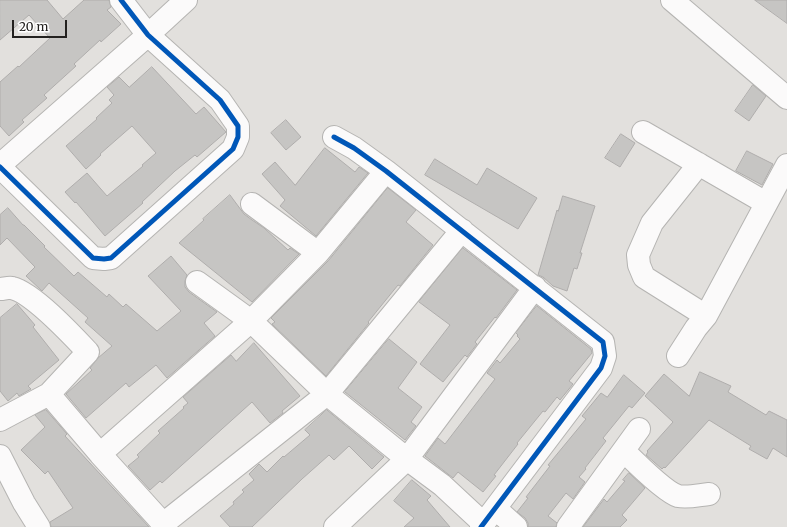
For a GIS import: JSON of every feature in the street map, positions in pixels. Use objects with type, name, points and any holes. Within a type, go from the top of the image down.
[{"type":"street","points":[[120,0],[148,35],[220,100],[238,126],[238,137],[234,149],[222,160],[111,258],[104,259],[93,258],[0,166],[148,35],[186,0]]},
{"type":"street","points":[[672,0],[787,98]]},
{"type":"street","points":[[643,132],[766,203]]},
{"type":"street","points":[[334,137],[354,148],[386,172],[535,287],[603,342],[605,356],[601,368],[487,520]]},
{"type":"street","points":[[699,164],[652,223],[638,255],[639,266],[644,277],[706,316]]},
{"type":"street","points":[[678,356],[696,328],[706,316],[787,165]]},
{"type":"street","points":[[100,454],[251,322],[318,253],[386,172]]},
{"type":"street","points":[[252,204],[318,253]]},
{"type":"street","points":[[49,394],[164,526],[327,394],[462,230]]},
{"type":"street","points":[[196,282],[251,322],[327,394],[407,460],[487,520],[516,527]]},
{"type":"street","points":[[335,527],[407,460],[535,287]]},
{"type":"street","points":[[0,289],[12,288],[29,296],[88,352],[49,394],[0,420]]},
{"type":"street","points":[[568,527],[639,429]]},
{"type":"street","points":[[624,451],[657,482],[677,496],[709,494]]},
{"type":"street","points":[[0,456],[24,503],[39,527]]},
{"type":"building","points":[[0,0],[47,0],[63,19],[84,0],[109,0],[111,7],[107,10],[121,24],[101,42],[100,40],[74,64],[76,66],[44,95],[47,98],[22,120],[24,122],[9,136],[0,126],[0,82],[18,66],[19,67],[50,38],[29,15],[0,40]]},
{"type":"building","points":[[755,0],[787,0],[787,23]]},
{"type":"building","points":[[152,67],[196,114],[204,107],[226,132],[197,157],[195,155],[175,171],[142,202],[143,203],[105,236],[76,202],[75,203],[65,192],[87,173],[107,196],[156,153],[132,126],[100,154],[101,155],[86,169],[66,146],[97,119],[96,118],[112,103],[109,100],[114,95],[107,87],[119,77],[129,87]]},
{"type":"building","points":[[753,85],[766,96],[749,121],[735,111]]},
{"type":"building","points":[[286,120],[301,137],[286,150],[271,133]]},
{"type":"building","points":[[621,134],[635,143],[620,167],[605,158]]},
{"type":"building","points":[[325,148],[355,172],[359,167],[368,173],[316,236],[280,206],[285,200],[262,174],[275,162],[295,185]]},
{"type":"building","points":[[747,151],[773,164],[762,185],[736,171]]},
{"type":"building","points":[[435,159],[477,185],[487,168],[537,198],[518,229],[425,175]]},
{"type":"building","points":[[388,188],[416,210],[406,222],[433,245],[400,286],[398,285],[326,376],[272,324],[275,322],[271,318],[328,261]]},
{"type":"building","points":[[230,195],[244,214],[264,228],[288,250],[290,248],[299,254],[252,302],[179,243]]},
{"type":"building","points":[[563,196],[595,206],[580,253],[582,253],[577,269],[574,268],[567,291],[553,286],[543,277],[538,275],[557,210],[558,211]]},
{"type":"building","points":[[8,208],[45,246],[44,247],[74,276],[78,272],[107,297],[109,294],[123,307],[126,304],[157,331],[181,311],[148,276],[171,256],[187,275],[185,287],[189,292],[217,312],[204,323],[215,336],[167,378],[156,365],[129,387],[126,383],[86,418],[66,394],[92,370],[90,368],[98,358],[112,346],[85,322],[88,318],[49,283],[42,291],[26,276],[35,267],[7,238],[0,245],[0,215]]},
{"type":"building","points":[[463,248],[517,290],[496,318],[495,317],[475,342],[477,344],[467,357],[465,355],[443,382],[420,364],[450,325],[419,302]]},
{"type":"building","points":[[17,304],[35,325],[33,327],[59,360],[28,386],[31,389],[19,396],[17,393],[8,401],[0,391],[0,318]]},
{"type":"building","points":[[537,306],[591,349],[592,353],[569,381],[573,384],[560,400],[557,397],[545,412],[543,411],[517,443],[518,444],[494,475],[496,476],[483,492],[458,472],[453,478],[425,456],[438,438],[445,444],[495,379],[487,373],[497,360],[500,363],[520,339],[516,333]]},
{"type":"building","points":[[389,339],[417,362],[398,388],[422,407],[411,422],[416,426],[405,440],[345,392]]},
{"type":"building","points":[[254,343],[300,396],[282,411],[283,413],[270,423],[252,402],[162,483],[160,481],[150,490],[128,466],[139,457],[137,455],[160,433],[158,431],[188,403],[183,397],[231,355],[236,361]]},
{"type":"building","points":[[700,372],[731,386],[728,392],[766,415],[769,411],[787,420],[787,457],[773,448],[767,459],[749,449],[751,446],[709,420],[665,468],[664,467],[662,469],[646,455],[648,452],[647,451],[673,422],[645,396],[664,374],[689,396]]},
{"type":"building","points":[[624,375],[645,393],[632,408],[629,406],[603,438],[606,441],[579,477],[585,482],[573,499],[566,493],[548,516],[557,523],[556,527],[528,527],[528,523],[525,518],[517,512],[528,498],[526,497],[550,466],[548,465],[586,419],[582,416],[601,393],[607,397]]},
{"type":"building","points":[[46,410],[67,434],[65,436],[149,527],[51,527],[50,522],[73,508],[48,471],[45,474],[21,450],[45,427],[35,415]]},
{"type":"building","points":[[327,410],[384,457],[372,469],[349,446],[334,460],[329,455],[252,527],[230,527],[220,516],[234,504],[233,502],[244,492],[242,490],[254,480],[249,474],[259,464],[267,472],[283,456],[284,457],[310,435],[305,430]]},
{"type":"building","points":[[629,473],[645,488],[622,515],[627,520],[620,527],[583,527],[604,499],[607,502],[625,481],[623,480]]},
{"type":"building","points":[[412,480],[431,496],[427,500],[450,527],[404,527],[414,518],[394,501]]},
{"type":"cycle path","points":[[0,167],[93,258],[104,259],[111,258],[233,149],[238,137],[238,126],[220,100],[148,35],[121,0]]},
{"type":"cycle path","points":[[334,137],[354,148],[386,171],[603,342],[605,356],[601,368],[481,527]]}]
